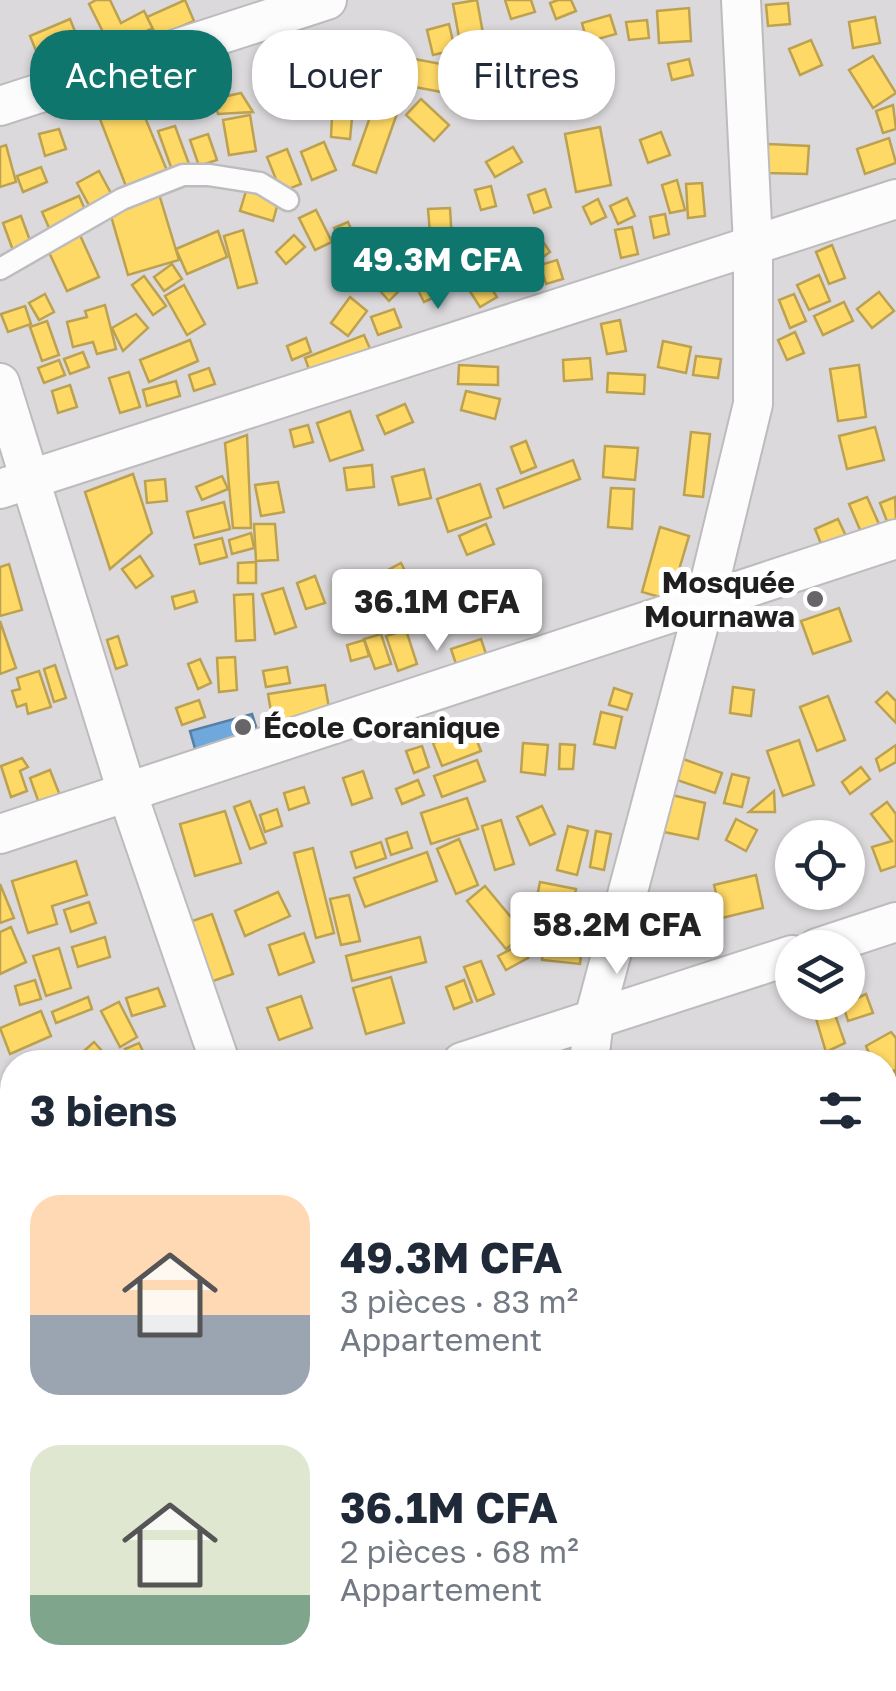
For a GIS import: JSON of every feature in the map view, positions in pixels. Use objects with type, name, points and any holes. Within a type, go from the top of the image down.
[{"type":"street","points":[[0,106],[327,0]]},
{"type":"street","points":[[590,1050],[594,1020],[705,602],[753,404],[753,246],[742,0]]},
{"type":"street","points":[[15,484],[896,200]]},
{"type":"street","points":[[0,383],[15,484],[216,1050]]},
{"type":"street","points":[[0,834],[896,539]]},
{"type":"street","points":[[865,932],[896,922]]},
{"type":"street","points":[[500,1050],[775,961]]},
{"type":"lane","points":[[0,269],[122,199],[183,175],[260,183],[288,200]]},
{"type":"shaded area","points":[[0,0],[896,0],[896,1050],[0,1050]]},
{"type":"building: Logements","points":[[110,0],[121,23],[144,11],[153,28],[102,30],[89,4]]},
{"type":"building: Logements","points":[[185,0],[194,21],[173,30],[154,30],[147,17]]},
{"type":"building: Logements","points":[[477,0],[482,30],[458,30],[453,4]]},
{"type":"building: Logements","points":[[505,0],[531,0],[535,12],[511,19]]},
{"type":"building: Logements","points":[[571,0],[576,11],[556,19],[550,3]]},
{"type":"building: Logements","points":[[788,3],[790,24],[768,26],[766,5]]},
{"type":"building: Logements","points":[[689,8],[691,41],[659,43],[657,11]]},
{"type":"building: Logements","points":[[610,15],[615,30],[584,30],[582,23]]},
{"type":"building: Logements","points":[[875,17],[880,43],[853,48],[849,22]]},
{"type":"building: Logements","points":[[70,19],[74,30],[44,30]]},
{"type":"building: Logements","points":[[647,20],[649,38],[629,40],[626,22]]},
{"type":"building: Logements","points":[[449,24],[450,30],[438,30],[438,54],[433,55],[427,30]]},
{"type":"building: Logements","points":[[811,40],[822,65],[800,75],[789,49]]},
{"type":"building: Logements","points":[[873,56],[896,93],[873,108],[849,70]]},
{"type":"building: Logements","points":[[689,59],[693,75],[672,80],[668,64]]},
{"type":"building: Logements","points":[[418,60],[438,63],[438,91],[418,88]]},
{"type":"building: Logements","points":[[241,93],[252,112],[232,113],[232,95]]},
{"type":"building: Logements","points":[[421,99],[438,115],[438,120],[449,125],[434,141],[411,120],[418,120]]},
{"type":"building: Logements","points":[[893,105],[896,129],[883,133],[876,111]]},
{"type":"building: Logements","points":[[250,115],[256,151],[229,155],[223,120]]},
{"type":"building: Logements","points":[[100,120],[146,120],[168,173],[127,189]]},
{"type":"building: Logements","points":[[332,120],[352,120],[350,139],[331,137]]},
{"type":"building: Logements","points":[[369,120],[395,120],[376,173],[353,165]]},
{"type":"building: Logements","points":[[175,126],[189,164],[172,170],[158,131]]},
{"type":"building: Logements","points":[[600,127],[611,185],[576,192],[565,134]]},
{"type":"building: Logements","points":[[59,129],[66,149],[45,156],[39,134]]},
{"type":"building: Logements","points":[[661,132],[670,155],[648,163],[640,140]]},
{"type":"building: Logements","points":[[208,134],[217,160],[199,166],[190,140]]},
{"type":"building: Logements","points":[[889,138],[896,163],[865,174],[857,149]]},
{"type":"building: Logements","points":[[324,142],[336,170],[312,180],[301,152]]},
{"type":"building: Logements","points":[[768,144],[809,146],[807,174],[767,173]]},
{"type":"building: Logements","points":[[6,145],[16,182],[0,187],[0,147]]},
{"type":"building: Logements","points":[[513,147],[522,162],[495,177],[486,162]]},
{"type":"building: Logements","points":[[287,149],[301,184],[281,192],[267,157]]},
{"type":"building: Logements","points":[[41,167],[47,182],[23,192],[17,176]]},
{"type":"building: Logements","points":[[99,171],[113,197],[91,209],[77,183]]},
{"type":"building: Logements","points":[[677,180],[685,210],[670,213],[662,185]]},
{"type":"building: Logements","points":[[702,183],[705,216],[688,218],[686,184]]},
{"type":"building: Logements","points":[[491,186],[496,206],[481,210],[475,190]]},
{"type":"building: Logements","points":[[545,189],[551,207],[534,213],[528,195]]},
{"type":"building: Logements","points":[[246,191],[279,199],[273,221],[240,211]]},
{"type":"building: Logements","points":[[159,194],[179,260],[128,275],[109,209]]},
{"type":"building: Logements","points":[[79,196],[87,214],[50,230],[42,212]]},
{"type":"building: Logements","points":[[627,198],[635,216],[618,224],[610,206]]},
{"type":"building: Logements","points":[[598,199],[606,217],[591,224],[583,207]]},
{"type":"building: Logements","points":[[450,208],[453,257],[432,258],[428,209]]},
{"type":"building: Logements","points":[[316,210],[332,242],[315,250],[299,218]]},
{"type":"building: Logements","points":[[665,214],[669,234],[654,238],[650,217]]},
{"type":"building: Logements","points":[[21,216],[32,246],[14,253],[3,223]]},
{"type":"building: Logements","points":[[348,222],[357,243],[343,249],[334,228]]},
{"type":"building: Logements","points":[[632,227],[638,254],[621,258],[615,230]]},
{"type":"building: Logements","points":[[243,230],[257,283],[238,288],[224,236]]},
{"type":"building: Logements","points":[[218,231],[227,257],[187,274],[176,249]]},
{"type":"building: Logements","points":[[79,233],[99,277],[67,291],[47,248]]},
{"type":"building: Logements","points":[[294,235],[305,247],[286,264],[276,252]]},
{"type":"building: Logements","points":[[539,236],[550,252],[523,271],[512,255]]},
{"type":"building: Logements","points":[[460,238],[477,238],[477,259],[461,259]]},
{"type":"building: Logements","points":[[832,245],[845,278],[829,284],[816,252]]},
{"type":"building: Logements","points":[[500,255],[512,274],[497,283],[485,264]]},
{"type":"building: Logements","points":[[557,260],[563,279],[546,284],[540,265]]},
{"type":"building: Logements","points":[[172,264],[182,279],[164,291],[154,277]]},
{"type":"building: Logements","points":[[396,265],[410,280],[389,301],[375,285]]},
{"type":"building: Logements","points":[[443,270],[452,289],[424,302],[415,284]]},
{"type":"building: Logements","points":[[480,271],[497,297],[480,307],[464,282]]},
{"type":"building: Logements","points":[[819,275],[830,301],[809,310],[797,285]]},
{"type":"building: Logements","points":[[144,276],[166,306],[153,315],[132,285]]},
{"type":"building: Logements","points":[[184,285],[205,324],[187,335],[165,296]]},
{"type":"building: Logements","points":[[879,292],[894,311],[872,328],[857,309]]},
{"type":"building: Logements","points":[[45,294],[54,312],[39,320],[29,303]]},
{"type":"building: Logements","points":[[794,294],[806,321],[790,328],[779,300]]},
{"type":"building: Logements","points":[[350,297],[367,311],[348,336],[331,323]]},
{"type":"building: Logements","points":[[844,302],[853,321],[823,335],[814,316]]},
{"type":"building: Logements","points":[[105,305],[116,349],[97,354],[93,342],[73,347],[67,322],[87,317],[85,311]]},
{"type":"building: Logements","points":[[25,306],[31,324],[8,332],[1,314]]},
{"type":"building: Logements","points":[[394,309],[401,327],[378,335],[371,317]]},
{"type":"building: Logements","points":[[136,314],[148,328],[123,351],[112,328]]},
{"type":"building: Logements","points":[[620,320],[626,351],[607,354],[601,324]]},
{"type":"building: Logements","points":[[47,321],[59,355],[42,361],[30,327]]},
{"type":"building: Logements","points":[[795,332],[804,353],[787,360],[778,340]]},
{"type":"building: Logements","points":[[364,335],[371,351],[311,375],[305,358]]},
{"type":"building: Logements","points":[[306,338],[311,352],[292,360],[287,346]]},
{"type":"building: Logements","points":[[190,340],[198,361],[149,382],[140,360]]},
{"type":"building: Logements","points":[[663,341],[691,347],[686,373],[658,367]]},
{"type":"building: Logements","points":[[83,352],[89,367],[70,374],[64,359]]},
{"type":"building: Logements","points":[[696,356],[721,359],[718,378],[693,375]]},
{"type":"building: Logements","points":[[590,358],[592,379],[564,381],[563,360]]},
{"type":"building: Logements","points":[[59,360],[65,375],[44,383],[38,368]]},
{"type":"building: Logements","points":[[459,365],[498,367],[498,385],[458,384]]},
{"type":"building: Logements","points":[[859,365],[866,417],[838,421],[830,369]]},
{"type":"building: Logements","points":[[209,368],[215,384],[194,391],[189,375]]},
{"type":"building: Logements","points":[[129,372],[140,407],[120,413],[109,378]]},
{"type":"building: Logements","points":[[608,373],[645,375],[644,394],[607,392]]},
{"type":"building: Logements","points":[[176,381],[180,396],[147,406],[143,390]]},
{"type":"building: Logements","points":[[70,385],[77,407],[58,413],[52,391]]},
{"type":"building: Logements","points":[[466,391],[500,399],[495,419],[461,410]]},
{"type":"building: Logements","points":[[405,404],[413,422],[385,434],[377,416]]},
{"type":"building: Logements","points":[[350,411],[363,450],[330,461],[317,423]]},
{"type":"building: Logements","points":[[308,425],[313,442],[294,447],[290,430]]},
{"type":"building: Logements","points":[[875,427],[884,460],[847,469],[839,436]]},
{"type":"building: Logements","points":[[691,432],[710,434],[703,497],[684,495]]},
{"type":"building: Logements","points":[[247,435],[251,528],[233,528],[225,443]]},
{"type":"building: Logements","points":[[526,441],[536,467],[521,473],[511,447]]},
{"type":"building: Logements","points":[[605,446],[638,448],[635,480],[603,477]]},
{"type":"building: Logements","points":[[573,460],[580,479],[504,508],[497,489]]},
{"type":"building: Logements","points":[[372,465],[374,487],[347,490],[344,468]]},
{"type":"building: Logements","points":[[424,469],[431,498],[399,505],[392,477]]},
{"type":"building: Logements","points":[[133,474],[152,533],[110,569],[85,492]]},
{"type":"building: Logements","points":[[222,476],[228,489],[202,500],[196,487]]},
{"type":"building: Logements","points":[[165,479],[167,501],[147,503],[145,481]]},
{"type":"building: Logements","points":[[278,482],[284,512],[261,516],[255,485]]},
{"type":"building: Logements","points":[[480,484],[491,517],[448,532],[437,499]]},
{"type":"building: Logements","points":[[611,488],[634,489],[632,529],[608,527]]},
{"type":"building: Logements","points":[[867,497],[879,524],[861,532],[849,504]]},
{"type":"building: Logements","points":[[895,497],[896,520],[888,524],[880,503]]},
{"type":"building: Logements","points":[[224,502],[230,529],[194,538],[187,512]]},
{"type":"building: Logements","points":[[838,519],[846,536],[822,546],[815,529]]},
{"type":"building: Logements","points":[[254,524],[275,524],[278,560],[256,561]]},
{"type":"building: Logements","points":[[486,524],[494,544],[467,555],[459,536]]},
{"type":"building: Logements","points":[[660,527],[689,536],[670,600],[642,592]]},
{"type":"building: Logements","points":[[251,533],[254,548],[232,554],[229,540]]},
{"type":"building: Logements","points":[[222,538],[227,557],[200,564],[195,545]]},
{"type":"building: Logements","points":[[140,556],[153,576],[136,588],[122,569]]},
{"type":"building: Logements","points":[[256,562],[256,583],[238,583],[238,563]]},
{"type":"building: Logements","points":[[401,563],[409,579],[385,592],[377,576]]},
{"type":"building: Logements","points":[[9,564],[22,610],[0,616],[0,567]]},
{"type":"building: Logements","points":[[315,576],[325,603],[306,609],[297,583]]},
{"type":"building: Logements","points":[[283,588],[296,627],[275,634],[262,594]]},
{"type":"building: Logements","points":[[194,591],[197,602],[175,609],[172,597]]},
{"type":"building: Logements","points":[[253,594],[255,640],[236,641],[234,595]]},
{"type":"building: Logements","points":[[839,608],[851,641],[813,654],[801,621]]},
{"type":"building: Logements","points":[[0,621],[16,668],[0,674]]},
{"type":"building: Logements","points":[[406,630],[417,664],[398,671],[386,636]]},
{"type":"building: Logements","points":[[381,634],[391,664],[375,669],[364,639]]},
{"type":"building: Logements","points":[[118,636],[127,665],[116,669],[107,640]]},
{"type":"building: Logements","points":[[481,639],[489,663],[459,673],[451,649]]},
{"type":"building: Logements","points":[[364,640],[369,656],[351,661],[347,645]]},
{"type":"building: Logements","points":[[235,657],[237,690],[219,692],[217,658]]},
{"type":"building: Logements","points":[[200,659],[211,683],[198,689],[188,664]]},
{"type":"building: Logements","points":[[55,665],[66,698],[54,702],[44,669]]},
{"type":"building: Logements","points":[[287,667],[290,683],[266,687],[263,671]]},
{"type":"building: Logements","points":[[39,671],[51,707],[28,714],[26,704],[17,707],[12,691],[20,689],[17,678]]},
{"type":"building: Logements","points":[[325,685],[330,714],[273,723],[268,694]]},
{"type":"building: Logements","points":[[733,687],[754,690],[751,716],[730,713]]},
{"type":"building: Logements","points":[[614,688],[632,694],[627,710],[609,705]]},
{"type":"building: Logements","points":[[887,692],[896,701],[896,723],[876,702]]},
{"type":"building: Logements","points":[[828,696],[845,740],[817,751],[800,707]]},
{"type":"building: Logements","points":[[199,700],[205,717],[182,725],[176,708]]},
{"type":"building: Logements","points":[[601,712],[622,717],[615,748],[594,744]]},
{"type":"building: Logements","points":[[472,728],[481,751],[442,766],[433,743]]},
{"type":"building: Logements","points":[[799,740],[814,785],[783,796],[767,751]]},
{"type":"building: Logements","points":[[523,743],[548,745],[545,775],[521,772]]},
{"type":"building: Logements","points":[[560,744],[575,745],[573,769],[559,769]]},
{"type":"building: Logements","points":[[896,745],[896,762],[880,771],[876,759]]},
{"type":"building: Logements","points":[[422,746],[429,767],[414,773],[406,751]]},
{"type":"building: Logements","points":[[22,758],[28,767],[20,771],[27,791],[11,797],[1,766]]},
{"type":"building: Logements","points":[[683,759],[722,773],[715,793],[677,780]]},
{"type":"building: Logements","points":[[477,760],[485,781],[442,797],[434,776]]},
{"type":"building: Logements","points":[[861,767],[870,779],[850,794],[842,782]]},
{"type":"building: Logements","points":[[50,770],[61,798],[40,806],[30,778]]},
{"type":"building: Logements","points":[[363,771],[372,798],[352,805],[343,778]]},
{"type":"building: Logements","points":[[732,774],[749,778],[742,807],[724,803]]},
{"type":"building: Logements","points":[[418,780],[424,795],[402,804],[396,789]]},
{"type":"building: Logements","points":[[304,787],[309,803],[289,810],[284,793]]},
{"type":"building: Logements","points":[[774,791],[775,812],[749,812]]},
{"type":"building: Logements","points":[[672,795],[705,803],[698,839],[664,832]]},
{"type":"building: Logements","points":[[467,798],[478,829],[431,844],[421,813]]},
{"type":"building: Logements","points":[[250,801],[266,843],[250,849],[234,807]]},
{"type":"building: Logements","points":[[887,802],[896,814],[896,866],[881,871],[872,847],[892,841],[871,814]]},
{"type":"building: Logements","points":[[542,806],[555,834],[530,845],[517,817]]},
{"type":"building: Logements","points":[[277,809],[282,826],[265,832],[260,815]]},
{"type":"building: Logements","points":[[225,811],[241,863],[195,876],[180,824]]},
{"type":"building: Logements","points":[[736,819],[757,830],[746,851],[726,840]]},
{"type":"building: Logements","points":[[501,820],[514,864],[495,870],[482,826]]},
{"type":"building: Logements","points":[[568,826],[588,831],[577,875],[557,870]]},
{"type":"building: Logements","points":[[596,831],[611,834],[604,870],[590,867]]},
{"type":"building: Logements","points":[[407,832],[412,848],[391,855],[386,839]]},
{"type":"building: Logements","points":[[459,839],[478,885],[456,894],[437,849]]},
{"type":"building: Logements","points":[[381,842],[386,858],[356,868],[351,852]]},
{"type":"building: Logements","points":[[313,848],[334,933],[316,938],[294,853]]},
{"type":"building: Logements","points":[[427,852],[437,881],[365,907],[354,878]]},
{"type":"building: Logements","points":[[76,861],[87,895],[52,906],[57,924],[28,933],[12,881]]},
{"type":"building: Logements","points":[[756,875],[763,908],[722,918],[714,885]]},
{"type":"building: Logements","points":[[540,882],[576,889],[569,924],[533,917]]},
{"type":"building: Logements","points":[[0,884],[14,918],[0,923]]},
{"type":"building: Logements","points":[[485,886],[525,934],[506,949],[467,901]]},
{"type":"building: Logements","points":[[278,892],[290,916],[245,936],[235,911]]},
{"type":"building: Logements","points":[[349,895],[360,941],[341,945],[330,899]]},
{"type":"building: Logements","points":[[89,902],[96,923],[71,932],[64,910]]},
{"type":"building: Logements","points":[[706,907],[711,928],[653,943],[648,921]]},
{"type":"building: Logements","points":[[212,914],[233,974],[202,985],[181,925]]},
{"type":"building: Logements","points":[[545,926],[584,930],[580,964],[542,960]]},
{"type":"building: Logements","points":[[11,927],[26,962],[0,974],[0,932]]},
{"type":"building: Logements","points":[[304,933],[314,962],[279,975],[269,945]]},
{"type":"building: Logements","points":[[105,937],[110,957],[78,967],[72,947]]},
{"type":"building: Logements","points":[[420,937],[426,962],[352,981],[346,956]]},
{"type":"building: Logements","points":[[521,944],[528,958],[506,970],[498,956]]},
{"type":"building: Logements","points":[[59,948],[71,988],[46,996],[33,956]]},
{"type":"building: Logements","points":[[481,961],[494,994],[477,1001],[464,967]]},
{"type":"building: Logements","points":[[391,977],[404,1023],[366,1034],[353,988]]},
{"type":"building: Logements","points":[[35,980],[41,999],[20,1005],[15,986]]},
{"type":"building: Logements","points":[[464,980],[472,1002],[454,1009],[446,987]]},
{"type":"building: Logements","points":[[158,988],[165,1006],[132,1016],[126,998]]},
{"type":"building: Logements","points":[[865,994],[873,1013],[865,1016]]},
{"type":"building: Logements","points":[[301,996],[312,1028],[279,1040],[267,1008]]},
{"type":"building: Logements","points":[[88,997],[92,1009],[56,1023],[52,1012]]},
{"type":"building: Logements","points":[[119,1002],[137,1037],[120,1047],[101,1011]]},
{"type":"building: Logements","points":[[41,1011],[51,1036],[19,1050],[8,1050],[0,1028]]},
{"type":"building: Logements","points":[[816,1020],[837,1020],[845,1043],[825,1050]]},
{"type":"building: Logements","points":[[891,1032],[896,1038],[896,1050],[868,1050],[866,1046]]},
{"type":"building: Logements","points":[[94,1042],[101,1050],[85,1050]]},
{"type":"building: Logements","points":[[139,1043],[142,1050],[125,1050]]},
{"type":"building: Écoles","points":[[252,714],[258,733],[196,752],[190,731]]},
{"type":"place","name":"Mosquée Mournawa","points":[[815,599]]},
{"type":"place","name":"École Coranique","points":[[243,727]]}]
